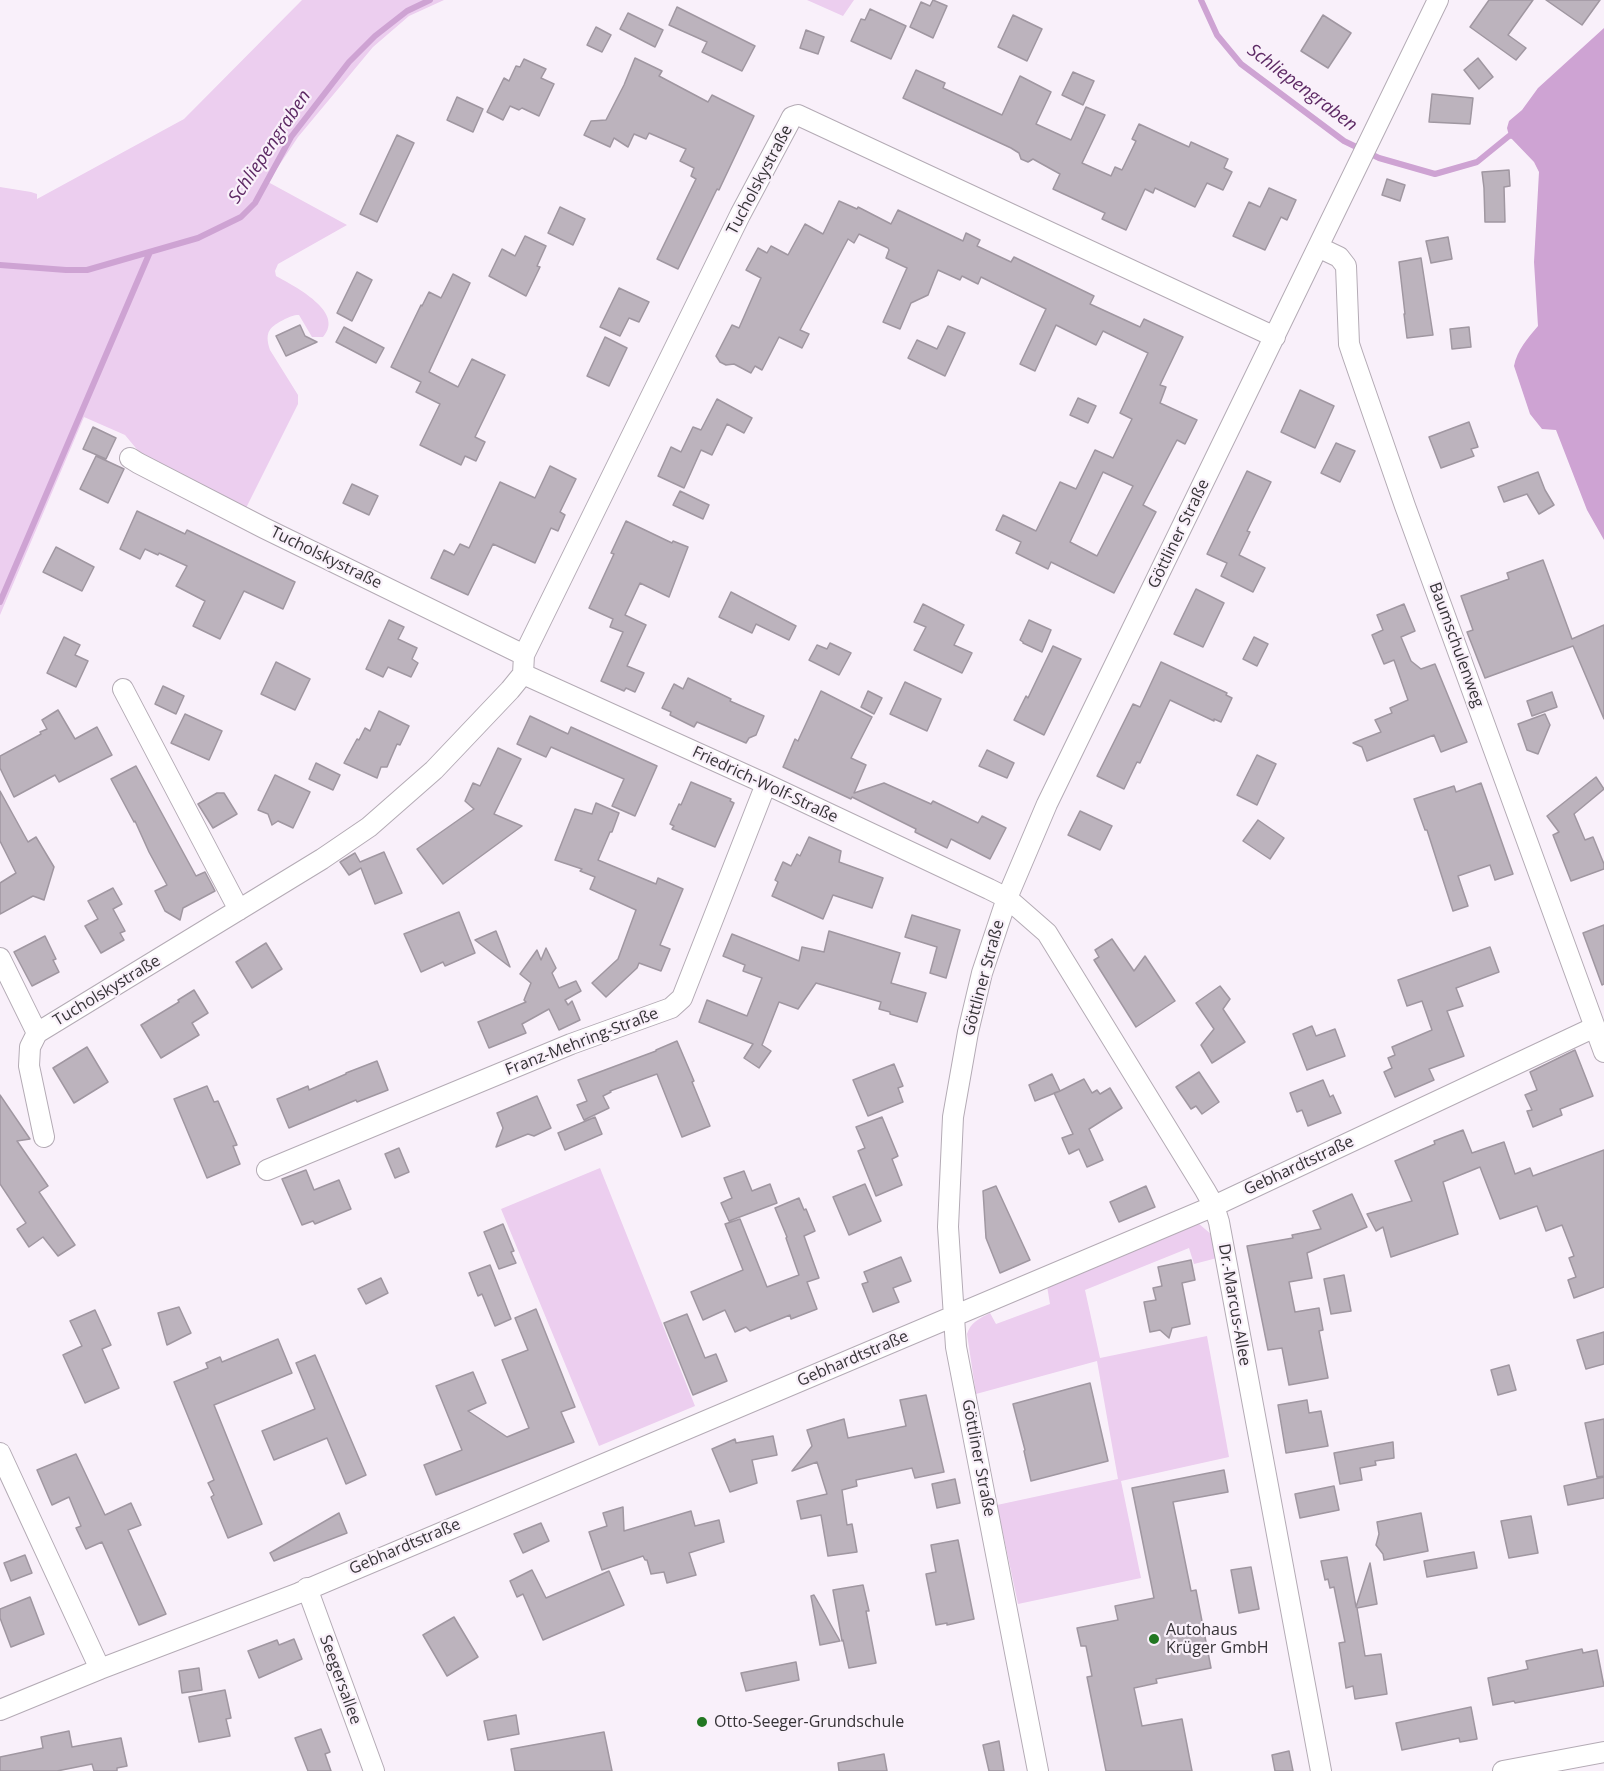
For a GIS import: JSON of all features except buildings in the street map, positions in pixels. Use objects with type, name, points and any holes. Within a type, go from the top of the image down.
[{"type":"street","name":"Göttliner Straße","points":[[1038,1771],[956,1347],[948,1227],[953,1117],[968,1032],[982,973],[1007,898],[1047,804],[1438,0]]},
{"type":"street","name":"Tucholskystraße","points":[[44,1137],[29,1066],[30,1047],[37,1033],[322,859],[369,826],[434,770],[510,690],[740,215],[792,117],[798,115],[1275,337]]},
{"type":"street","name":"Baumschulenweg","points":[[1318,247],[1339,257],[1346,266],[1349,344],[1405,506],[1604,1052]]},
{"type":"street","name":"Tucholskystraße","points":[[130,458],[523,665]]},
{"type":"street","name":"Friedrich-Wolf-Straße","points":[[523,665],[766,784],[1007,898]]},
{"type":"street","points":[[123,689],[239,910]]},
{"type":"street","name":"Franz-Mehring-Straße","points":[[267,1170],[571,1044],[671,1008],[682,998],[766,784]]},
{"type":"street","name":"Dr.-Marcus-Allee","points":[[1007,898],[1047,933],[1214,1206],[1219,1222],[1321,1771]]},
{"type":"street","name":"Tucholskystraße","points":[[0,958],[37,1033]]},
{"type":"street","name":"Gebhardtstraße","points":[[0,1710],[307,1588],[1214,1206],[1596,1027]]},
{"type":"street","points":[[0,1454],[100,1669]]},
{"type":"street","name":"Seegersallee","points":[[307,1588],[374,1771]]},
{"type":"street","points":[[1503,1771],[1604,1752]]},
{"type":"shaded area","points":[[302,0],[444,0],[409,16],[373,47],[298,137],[268,182],[347,225],[278,264],[275,271],[276,276],[315,301],[328,318],[328,328],[323,337],[312,337],[299,315],[280,322],[272,327],[268,334],[270,350],[298,395],[298,404],[246,508],[145,459],[125,435],[84,417],[0,615],[0,187],[31,192],[37,194],[37,199],[184,119]]},
{"type":"shaded area","points":[[807,0],[854,0],[843,16]]},
{"type":"shaded area","points":[[1604,28],[1604,540],[1587,510],[1556,430],[1542,429],[1530,414],[1514,366],[1520,349],[1538,326],[1534,262],[1539,172],[1534,162],[1509,136],[1507,128],[1509,121],[1522,110],[1538,88]]},
{"type":"shaded area","points":[[600,1168],[695,1406],[599,1446],[501,1209]]},
{"type":"shaded area","points":[[1198,1223],[1212,1235],[1217,1258],[1194,1264],[1189,1248],[1085,1290],[1100,1358],[1207,1336],[1229,1457],[1121,1481],[1141,1578],[1018,1604],[997,1505],[1118,1479],[1097,1361],[976,1394],[968,1330],[976,1321],[990,1313],[996,1324],[1050,1304],[1047,1286]]},
{"type":"waterway","name":"Schliepengraben","points":[[0,265],[87,270],[198,238],[241,217],[255,203],[291,137],[349,62],[375,36],[407,11],[430,0]]},
{"type":"waterway","name":"Schliepengraben","points":[[1201,0],[1217,35],[1241,64],[1344,141],[1379,158],[1435,174],[1477,162],[1509,136],[1515,135]]},
{"type":"waterway","points":[[0,602],[150,252]]},
{"type":"place","name":"Autohaus Krüger GmbH","points":[[1154,1639]]},
{"type":"place","name":"Otto-Seeger-Grundschule","points":[[702,1722]]}]
